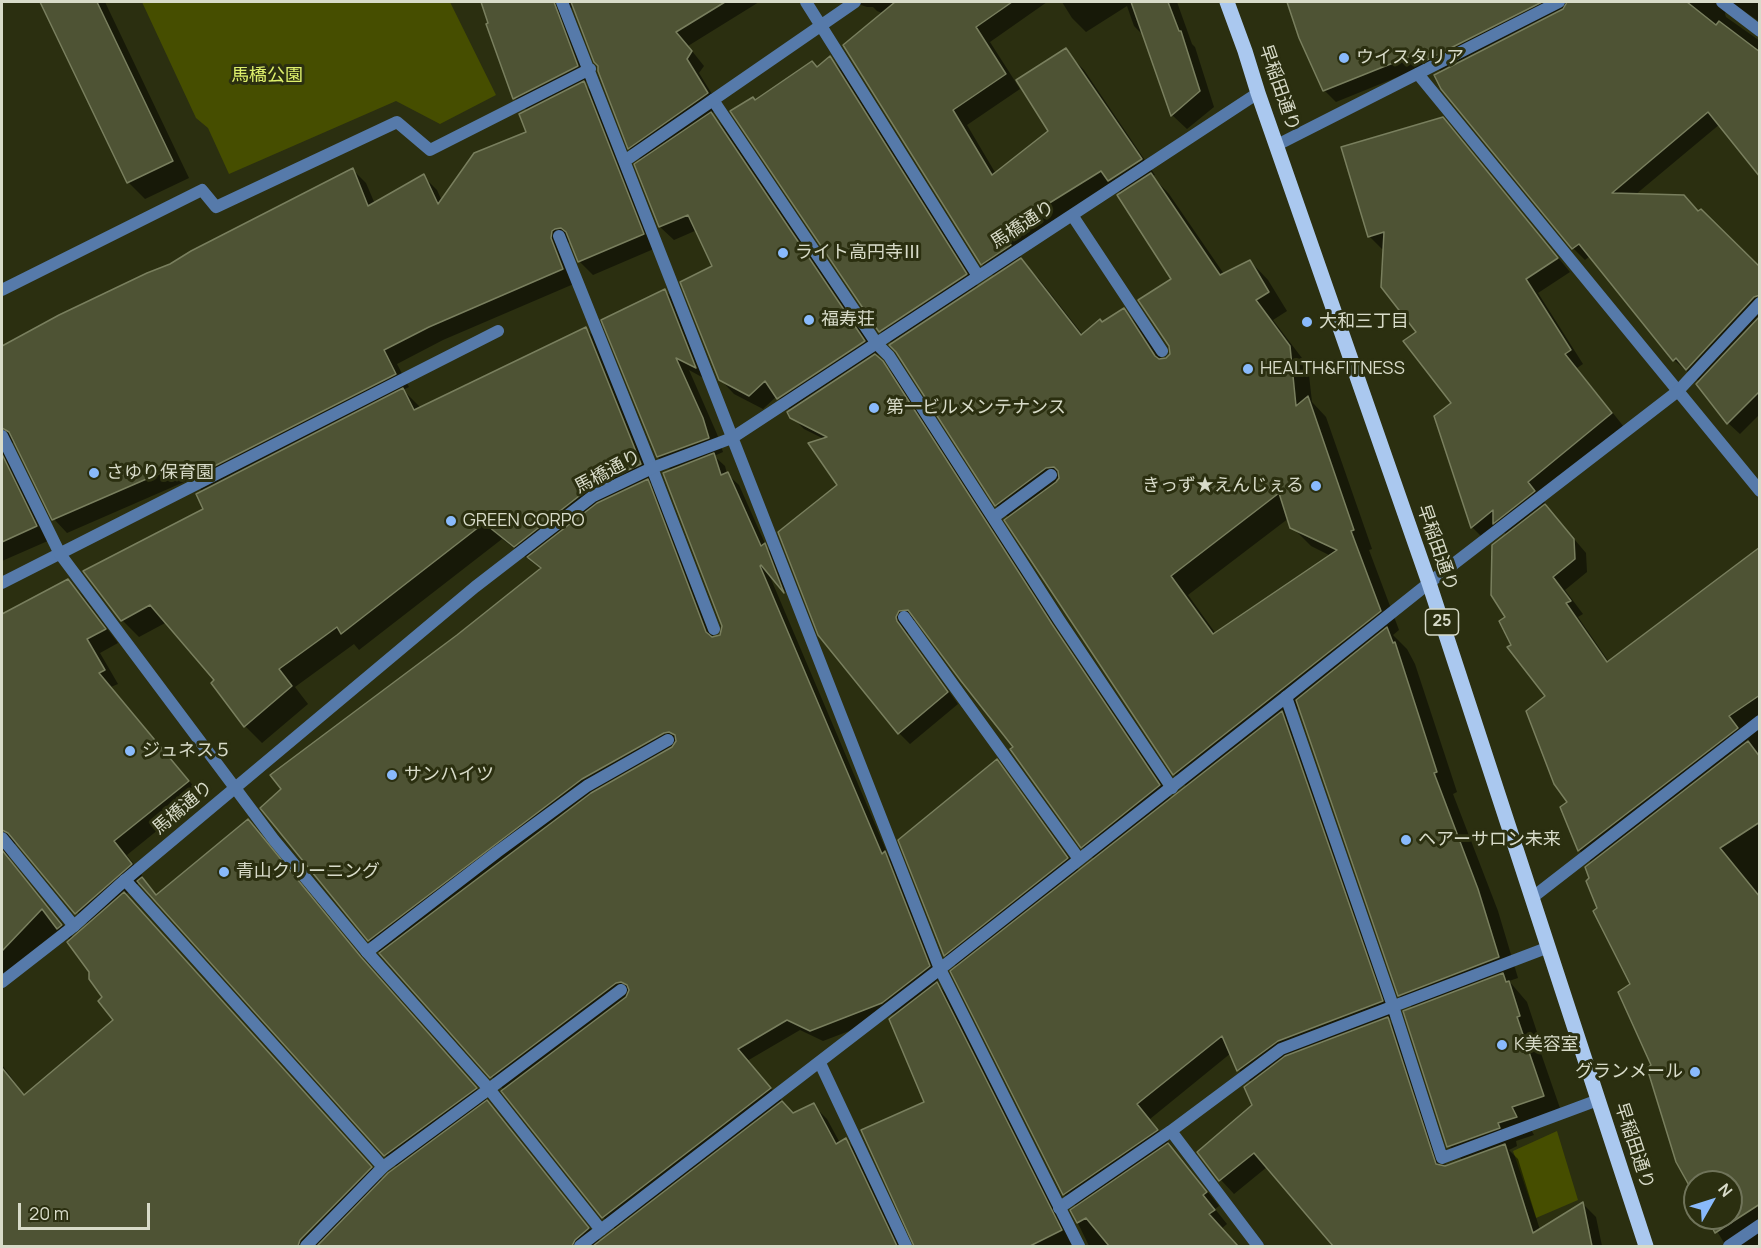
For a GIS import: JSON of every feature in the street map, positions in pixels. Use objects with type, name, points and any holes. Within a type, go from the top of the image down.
[{"type":"main road","name":"早稲田通り","points":[[1227,2],[1429,583],[1646,1246]]},
{"type":"street","points":[[562,2],[626,160],[940,969],[1079,1246]]},
{"type":"street","points":[[806,2],[978,276]]},
{"type":"street","points":[[626,160],[855,2]]},
{"type":"street","points":[[1277,145],[1559,2]]},
{"type":"street","points":[[1722,2],[1760,31]]},
{"type":"street","points":[[2,290],[202,190],[216,207],[397,122],[430,150],[590,69]]},
{"type":"street","points":[[1418,74],[1760,491]]},
{"type":"street","name":"馬橋通り","points":[[2,982],[74,926],[125,880],[475,587],[593,496],[652,468],[732,438],[1258,93]]},
{"type":"street","points":[[713,100],[877,344],[889,356],[1059,620],[1172,788]]},
{"type":"street","points":[[1072,215],[1162,351]]},
{"type":"street","points":[[559,236],[714,629]]},
{"type":"street","points":[[580,1246],[820,1063],[1172,788],[1429,583],[1678,391],[1760,303]]},
{"type":"street","points":[[2,583],[498,331]]},
{"type":"street","points":[[2,436],[60,554],[274,840],[367,952],[489,1089],[601,1230]]},
{"type":"street","points":[[994,517],[1051,475]]},
{"type":"street","points":[[904,617],[1079,859]]},
{"type":"street","points":[[1286,698],[1393,1006],[1442,1158],[1598,1100]]},
{"type":"street","points":[[1533,897],[1760,721]]},
{"type":"street","points":[[367,952],[587,786],[668,740]]},
{"type":"street","points":[[2,838],[74,926]]},
{"type":"street","points":[[125,880],[383,1167]]},
{"type":"street","points":[[1059,1208],[1171,1131],[1281,1049],[1549,947]]},
{"type":"street","points":[[306,1246],[383,1167],[621,990]]},
{"type":"street","points":[[820,1063],[906,1246]]},
{"type":"street","points":[[1171,1131],[1258,1246]]},
{"type":"street","points":[[1729,1246],[1760,1226]]},
{"type":"green space","name":"馬橋公園","points":[[142,2],[450,2],[496,95],[440,124],[396,101],[229,174],[208,128],[196,118]]},
{"type":"green space","points":[[1557,1131],[1578,1200],[1536,1218],[1513,1151]]},
{"type":"building","points":[[40,2],[97,2],[173,161],[127,183]]},
{"type":"building","points":[[481,2],[554,2],[578,66],[513,99],[486,24],[488,23]]},
{"type":"building","points":[[571,2],[725,2],[676,32],[692,51],[687,59],[708,93],[628,149],[598,66],[594,62]]},
{"type":"building","points":[[895,2],[1012,2],[976,27],[1006,74],[953,110],[992,175],[1048,131],[1016,80],[1066,48],[1142,159],[1108,181],[1101,171],[1001,233],[1011,245],[981,265],[843,45]]},
{"type":"building","points":[[1131,2],[1168,2],[1179,31],[1181,31],[1200,91],[1171,116]]},
{"type":"building","points":[[1287,2],[1542,2],[1427,60],[1423,51],[1323,91],[1299,38]]},
{"type":"building","points":[[1567,2],[1687,2],[1716,25],[1719,21],[1760,52],[1760,177],[1708,112],[1612,193],[1684,195],[1698,211],[1701,209],[1760,267],[1760,295],[1754,297],[1686,370],[1676,358],[1673,361],[1579,244],[1572,249],[1441,89],[1434,75],[1563,9]]},
{"type":"building","points":[[830,56],[967,274],[879,332],[730,111],[753,97],[755,100],[812,61],[817,67]]},
{"type":"building","points":[[584,81],[644,234],[578,262],[566,232],[561,228],[555,229],[552,231],[551,238],[563,269],[429,327],[384,350],[396,374],[189,479],[181,464],[52,520],[9,432],[2,428],[2,346],[59,315],[170,264],[353,168],[368,206],[424,174],[438,204],[474,153],[526,132],[519,114]]},
{"type":"building","points":[[711,112],[865,341],[777,399],[765,381],[749,396],[719,380],[680,282],[712,266],[688,215],[659,227],[634,164]]},
{"type":"building","points":[[1443,117],[1558,258],[1526,279],[1571,350],[1565,354],[1612,413],[1528,482],[1535,491],[1493,524],[1493,510],[1471,528],[1434,416],[1451,403],[1403,341],[1416,332],[1381,287],[1384,232],[1368,237],[1341,147]]},
{"type":"building","points":[[1151,173],[1220,275],[1250,260],[1269,292],[1256,300],[1290,346],[1296,406],[1308,396],[1354,530],[1351,531],[1381,611],[1173,775],[1004,520],[1056,482],[1059,478],[1058,471],[1054,467],[1046,468],[995,506],[896,352],[889,345],[1021,258],[1081,335],[1100,319],[1102,322],[1124,308],[1155,356],[1159,359],[1166,358],[1170,354],[1169,346],[1138,300],[1171,279],[1117,195]],"holes":[[[1279,493],[1290,528],[1337,550],[1213,634],[1171,576]]]},
{"type":"building","points":[[665,289],[696,368],[676,358],[703,418],[709,438],[657,457],[601,320]]},
{"type":"building","points":[[1760,316],[1760,391],[1727,424],[1696,384]]},
{"type":"building","points":[[586,327],[641,464],[588,489],[514,547],[484,523],[341,634],[337,627],[279,669],[292,686],[244,727],[211,683],[214,680],[150,605],[121,621],[83,571],[203,509],[196,494],[403,388],[414,410]]},
{"type":"building","points":[[875,354],[883,361],[1052,624],[1160,785],[1081,848],[1010,749],[1013,747],[908,610],[899,611],[897,621],[948,692],[898,734],[818,635],[778,532],[837,485],[808,443],[827,437],[790,418],[787,412]]},
{"type":"building","points":[[714,453],[721,475],[728,472],[761,546],[765,543],[784,593],[760,566],[882,854],[885,851],[930,966],[882,1003],[810,1031],[787,1020],[738,1049],[771,1088],[602,1218],[501,1091],[626,997],[629,990],[627,985],[621,982],[616,983],[490,1078],[379,953],[591,793],[672,747],[676,741],[675,735],[669,732],[664,733],[582,779],[368,941],[260,808],[281,789],[270,775],[457,635],[541,568],[527,557],[597,503],[648,479],[706,632],[712,637],[720,635],[722,626],[663,473]]},
{"type":"building","points":[[2,454],[37,526],[2,542]]},
{"type":"building","points":[[1545,504],[1574,539],[1575,559],[1553,577],[1571,601],[1566,603],[1607,662],[1760,547],[1760,695],[1729,716],[1738,728],[1578,851],[1560,807],[1567,802],[1554,784],[1526,711],[1545,696],[1507,647],[1511,645],[1499,621],[1505,617],[1491,595],[1492,545]]},
{"type":"building","points":[[68,579],[106,629],[87,639],[105,670],[99,673],[189,781],[114,841],[132,864],[75,914],[8,833],[2,830],[2,614]]},
{"type":"building","points":[[1387,627],[1393,643],[1395,642],[1437,772],[1434,773],[1478,889],[1499,957],[1398,996],[1296,700]]},
{"type":"building","points":[[1282,711],[1383,1001],[1278,1041],[1237,1071],[1222,1036],[1137,1104],[1158,1130],[1063,1195],[950,971]]},
{"type":"building","points":[[1748,741],[1760,757],[1760,822],[1720,848],[1760,897],[1760,1204],[1743,1215],[1743,1170],[1683,1170],[1683,1175],[1676,1162],[1647,1068],[1651,1065],[1618,992],[1630,984],[1593,911],[1597,908],[1586,881],[1589,878],[1585,867]]},
{"type":"building","points":[[997,759],[1068,858],[944,956],[898,840]]},
{"type":"building","points":[[248,819],[361,957],[477,1088],[384,1156],[137,881],[142,877],[156,895]]},
{"type":"building","points":[[2,850],[62,925],[57,929],[42,909],[2,951]]},
{"type":"building","points":[[124,892],[372,1167],[300,1240],[298,1246],[2,1246],[2,1068],[24,1095],[113,1020],[98,1001],[102,997],[89,979],[89,972],[67,942]]},
{"type":"building","points":[[1503,973],[1506,982],[1509,981],[1520,1016],[1517,1017],[1544,1096],[1512,1107],[1517,1117],[1498,1123],[1500,1128],[1447,1147],[1403,1011]]},
{"type":"building","points":[[937,982],[1062,1230],[1030,1246],[914,1246],[861,1130],[924,1102],[889,1019]]},
{"type":"building","points":[[1388,1017],[1436,1164],[1445,1166],[1505,1144],[1533,1233],[1583,1202],[1592,1246],[1333,1246],[1254,1153],[1219,1181],[1197,1152],[1252,1105],[1244,1087],[1285,1056]]},
{"type":"building","points":[[487,1100],[589,1228],[575,1240],[572,1246],[317,1246],[388,1173]]},
{"type":"building","points":[[782,1101],[793,1113],[814,1103],[836,1144],[846,1138],[897,1246],[593,1246]]},
{"type":"building","points":[[1168,1143],[1207,1192],[1203,1195],[1215,1210],[1209,1214],[1238,1246],[1109,1246],[1086,1218],[1077,1223],[1070,1210]]},
{"type":"place","name":"ウイスタリア","points":[[1344,58]]},
{"type":"place","name":"ライト高円寺Ⅲ","points":[[783,253]]},
{"type":"place","name":"福寿荘","points":[[809,320]]},
{"type":"place","name":"大和三丁目","points":[[1307,322]]},
{"type":"place","name":"HEALTH&FITNESS","points":[[1248,369]]},
{"type":"place","name":"第一ビルメンテナンス","points":[[874,408]]},
{"type":"place","name":"さゆり保育園","points":[[94,473]]},
{"type":"place","name":"きっず★えんじぇる","points":[[1316,486]]},
{"type":"place","name":"GREEN CORPO","points":[[451,521]]},
{"type":"place","name":"ジュネス５","points":[[130,751]]},
{"type":"place","name":"サンハイツ","points":[[392,775]]},
{"type":"place","name":"ヘアーサロン未来","points":[[1406,840]]},
{"type":"place","name":"青山クリーニング","points":[[224,872]]},
{"type":"place","name":"K美容室","points":[[1502,1045]]},
{"type":"place","name":"グランメール","points":[[1695,1072]]}]
